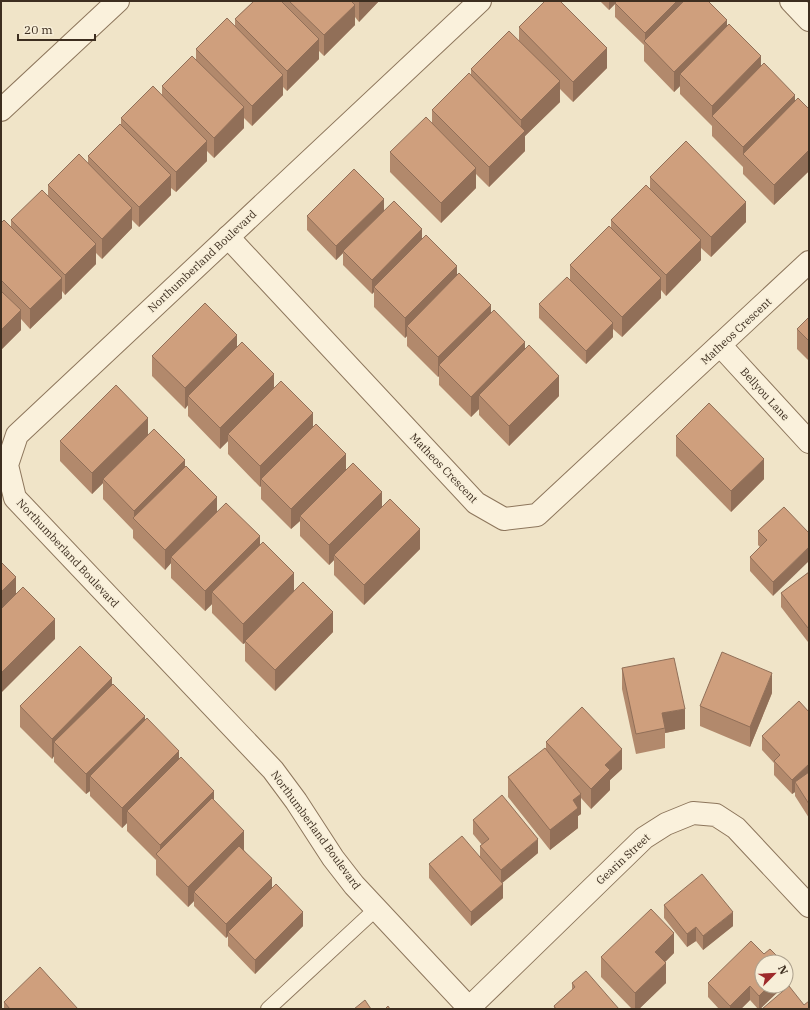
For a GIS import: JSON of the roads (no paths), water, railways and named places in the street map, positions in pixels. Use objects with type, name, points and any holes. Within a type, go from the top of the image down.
[{"type":"street","points":[[1,110],[118,1]]},
{"type":"street","name":"Northumberland Boulevard","points":[[469,1009],[354,885],[333,858],[296,800],[273,770],[15,498],[7,465],[17,435],[480,1]]},
{"type":"street","points":[[791,1],[809,20]]},
{"type":"street","name":"Matheos Crescent","points":[[228,237],[476,503],[504,519],[537,515],[809,262]]},
{"type":"street","name":"Bellyou Lane","points":[[720,345],[809,442]]},
{"type":"street","name":"Gearin Street","points":[[469,1009],[644,838],[666,824],[693,813],[716,815],[736,828],[809,906]]},
{"type":"lane","points":[[268,1009],[376,909]]}]
